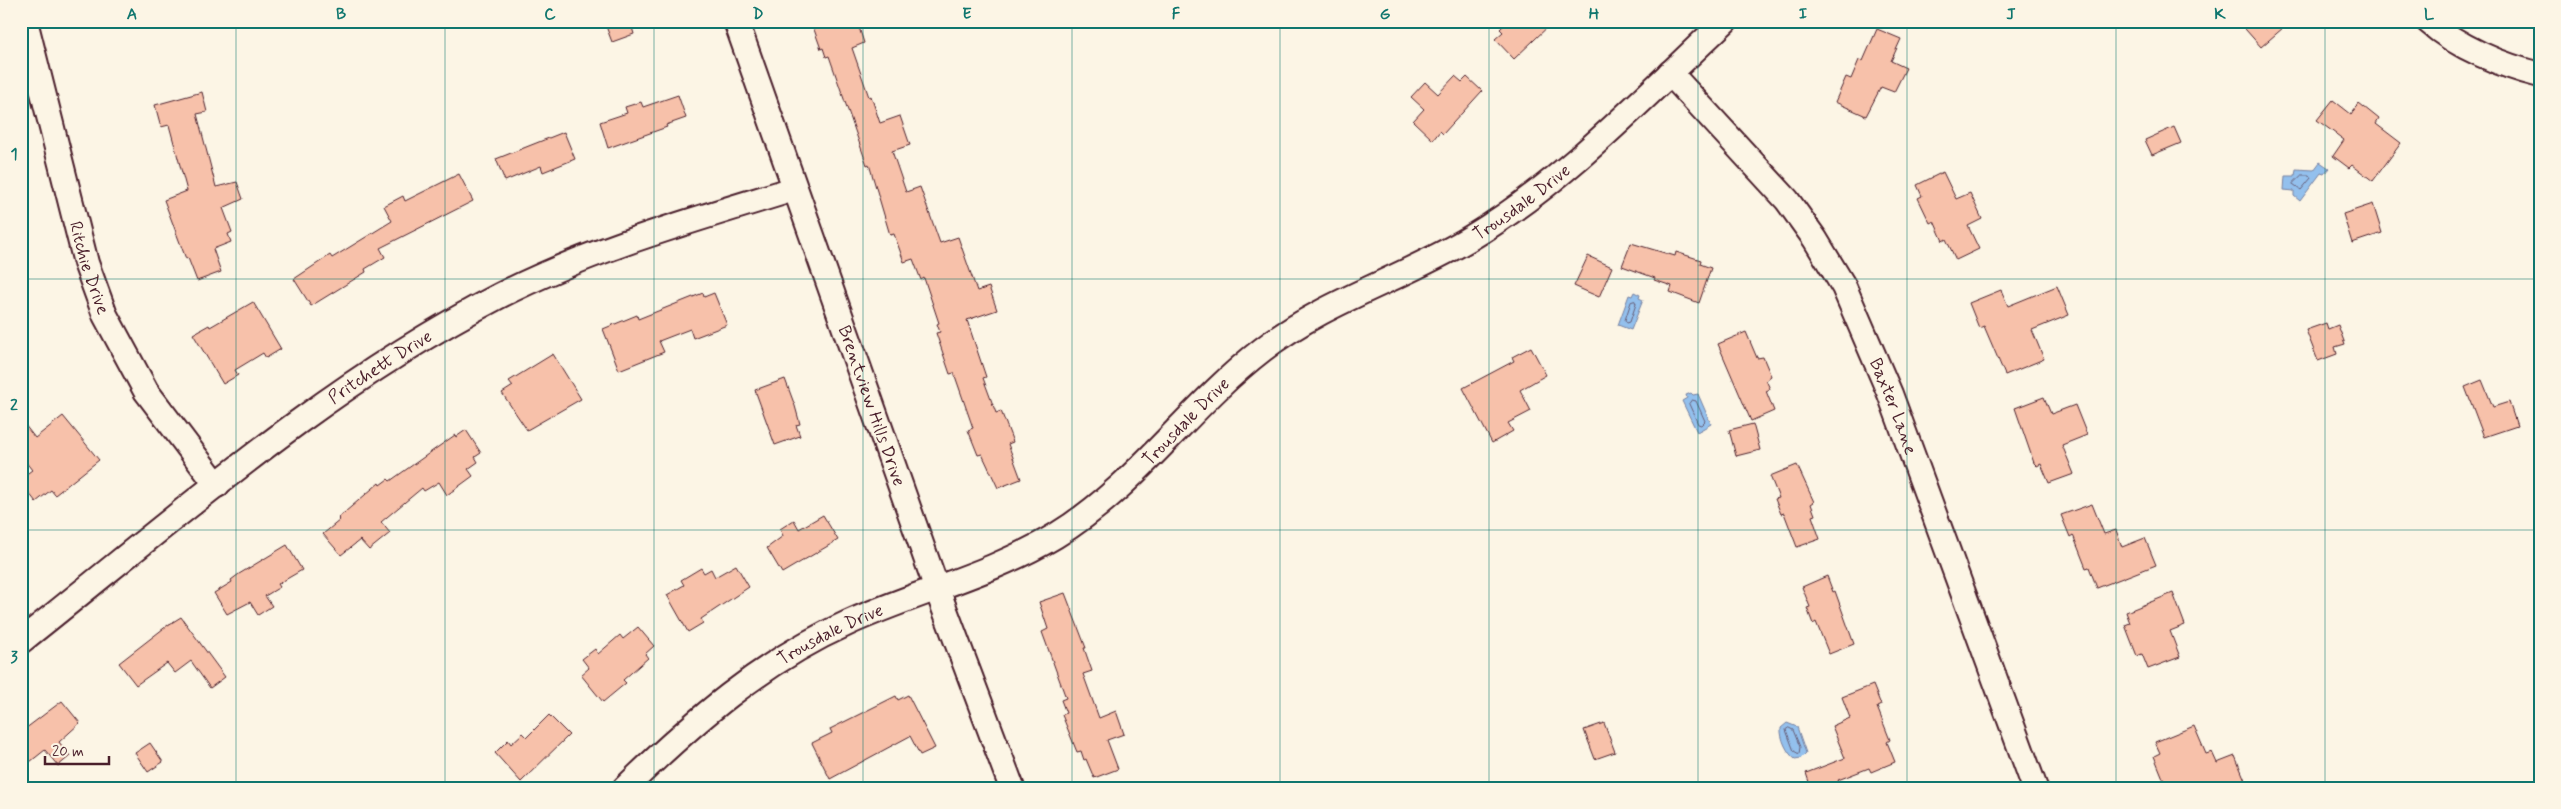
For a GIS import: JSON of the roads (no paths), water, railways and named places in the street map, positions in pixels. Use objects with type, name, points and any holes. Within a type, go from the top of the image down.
[{"type":"street","name":"Ritchie Drive","points":[[25,21],[86,263],[105,315],[146,391],[217,485]]},
{"type":"street","name":"Brentview Hills Drive","points":[[736,21],[937,589],[1012,788]]},
{"type":"street","name":"Trousdale Drive","points":[[625,788],[700,718],[775,662],[850,622],[1017,556],[1070,527],[1116,492],[1216,389],[1262,350],[1312,316],[1448,251],[1503,216],[1563,169],[1725,21]]},
{"type":"street","points":[[2428,21],[2472,48],[2505,63],[2540,75]]},
{"type":"street","name":"Baxter Lane","points":[[1670,73],[1787,200],[1816,239],[1844,287],[1894,403],[2035,788]]},
{"type":"street","name":"Pritchett Drive","points":[[21,641],[217,485],[362,376],[443,326],[501,295],[568,264],[611,248],[794,189]]},
{"type":"water","points":[[2320,162],[2329,168],[2324,174],[2321,173],[2300,201],[2294,196],[2294,191],[2284,190],[2285,176],[2295,176],[2296,169],[2314,170]]},
{"type":"water","points":[[1634,292],[1640,295],[1639,298],[1643,300],[1631,330],[1618,325],[1629,295],[1632,296]]},
{"type":"water","points":[[1691,393],[1693,395],[1698,394],[1711,424],[1697,432],[1682,401],[1687,398],[1686,395]]},
{"type":"water","points":[[1787,723],[1797,727],[1806,753],[1801,758],[1795,759],[1785,745],[1781,728]]}]
